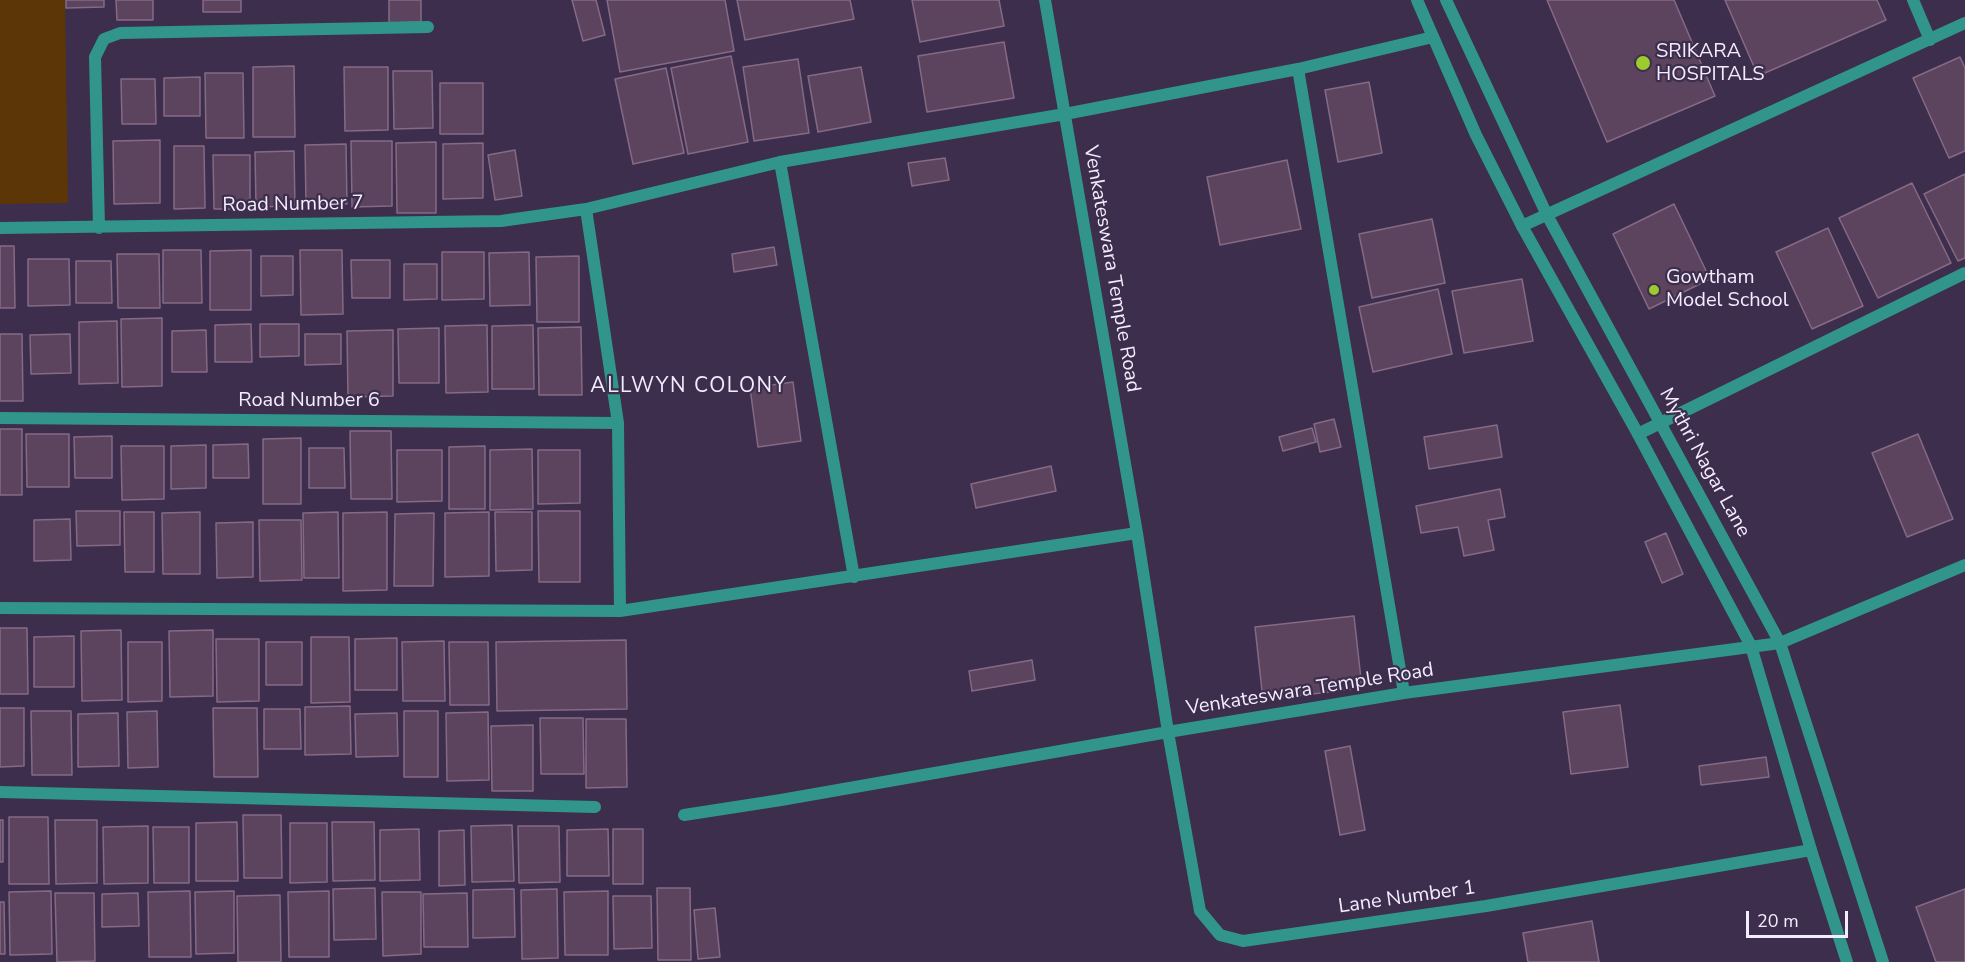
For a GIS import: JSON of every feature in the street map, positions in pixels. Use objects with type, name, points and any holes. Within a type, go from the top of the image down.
[{"type":"street","name":"Venkateswara Temple Road","points":[[1045,0],[1137,533],[1168,732],[1404,693],[1780,643],[1965,565]]},
{"type":"street","points":[[1417,0],[1476,135],[1522,226],[1638,434],[1751,646],[1811,850],[1847,962]]},
{"type":"street","name":"Mythri Nagar Lane","points":[[1446,0],[1547,215],[1780,643],[1883,962]]},
{"type":"street","points":[[1913,0],[1930,40]]},
{"type":"street","points":[[1522,226],[1965,23]]},
{"type":"street","points":[[99,228],[95,57],[104,39],[120,33],[428,27]]},
{"type":"street","name":"Road Number 7","points":[[0,228],[501,221],[586,209],[780,162],[1065,114],[1298,69],[1433,37]]},
{"type":"street","points":[[1298,69],[1404,693]]},
{"type":"street","points":[[780,162],[854,577]]},
{"type":"street","points":[[586,209],[618,423],[620,611]]},
{"type":"street","points":[[1638,434],[1965,273]]},
{"type":"street","name":"Road Number 6","points":[[0,418],[618,423]]},
{"type":"street","points":[[0,608],[620,611],[1137,533]]},
{"type":"street","points":[[684,815],[1168,732]]},
{"type":"street","name":"Lane Number 1","points":[[1168,732],[1200,911],[1220,936],[1243,941],[1486,906],[1811,850]]},
{"type":"street","points":[[0,792],[595,807]]},
{"type":"shaded area","points":[[0,0],[65,0],[68,203],[0,204]]},
{"type":"building","points":[[66,0],[104,0],[104,7],[66,8]]},
{"type":"building","points":[[116,0],[153,0],[153,20],[117,20]]},
{"type":"building","points":[[203,0],[241,0],[241,12],[203,12]]},
{"type":"building","points":[[389,0],[421,0],[421,22],[389,23]]},
{"type":"building","points":[[572,0],[596,0],[605,35],[583,41]]},
{"type":"building","points":[[607,0],[725,0],[734,51],[620,72]]},
{"type":"building","points":[[737,0],[850,0],[854,19],[745,40]]},
{"type":"building","points":[[912,0],[999,0],[1004,26],[920,42]]},
{"type":"building","points":[[1547,0],[1674,0],[1715,96],[1607,142]]},
{"type":"building","points":[[1725,0],[1877,0],[1886,20],[1758,76]]},
{"type":"building","points":[[1004,42],[1014,98],[927,112],[918,56]]},
{"type":"building","points":[[731,56],[748,142],[688,154],[671,68]]},
{"type":"building","points":[[1960,57],[1965,68],[1965,151],[1949,158],[1913,78]]},
{"type":"building","points":[[798,59],[809,133],[754,141],[743,67]]},
{"type":"building","points":[[294,66],[295,137],[253,137],[253,67]]},
{"type":"building","points":[[344,67],[388,67],[388,130],[345,131]]},
{"type":"building","points":[[861,67],[871,122],[818,132],[808,76]]},
{"type":"building","points":[[666,68],[684,153],[633,164],[615,79]]},
{"type":"building","points":[[393,71],[432,71],[433,128],[394,129]]},
{"type":"building","points":[[205,73],[243,73],[244,138],[206,138]]},
{"type":"building","points":[[200,77],[200,116],[164,116],[164,78]]},
{"type":"building","points":[[121,79],[155,79],[156,124],[122,124]]},
{"type":"building","points":[[1369,82],[1382,153],[1338,162],[1325,90]]},
{"type":"building","points":[[440,83],[483,83],[483,134],[440,134]]},
{"type":"building","points":[[160,140],[160,203],[114,204],[113,141]]},
{"type":"building","points":[[351,141],[392,141],[392,206],[352,207]]},
{"type":"building","points":[[436,142],[436,213],[397,213],[396,143]]},
{"type":"building","points":[[483,143],[483,198],[443,199],[443,144]]},
{"type":"building","points":[[346,144],[347,204],[306,204],[305,145]]},
{"type":"building","points":[[174,146],[204,146],[205,208],[174,209]]},
{"type":"building","points":[[515,150],[522,196],[495,200],[488,155]]},
{"type":"building","points":[[294,151],[295,206],[256,207],[255,152]]},
{"type":"building","points":[[213,155],[250,155],[250,209],[214,209]]},
{"type":"building","points":[[945,158],[949,180],[912,186],[908,163]]},
{"type":"building","points":[[1287,160],[1301,229],[1220,245],[1207,177]]},
{"type":"building","points":[[1965,174],[1965,258],[1958,261],[1924,194]]},
{"type":"building","points":[[1912,183],[1951,263],[1878,298],[1839,218]]},
{"type":"building","points":[[1674,204],[1710,279],[1649,309],[1613,234]]},
{"type":"building","points":[[1432,219],[1445,283],[1372,298],[1359,234]]},
{"type":"building","points":[[1828,228],[1863,306],[1812,329],[1776,252]]},
{"type":"building","points":[[0,246],[14,246],[15,308],[0,308]]},
{"type":"building","points":[[774,247],[777,265],[734,272],[732,254]]},
{"type":"building","points":[[163,250],[201,250],[202,303],[163,303]]},
{"type":"building","points":[[251,250],[251,310],[210,310],[210,251]]},
{"type":"building","points":[[300,250],[342,250],[343,314],[301,315]]},
{"type":"building","points":[[442,252],[484,252],[484,299],[442,300]]},
{"type":"building","points":[[529,252],[530,305],[490,306],[489,253]]},
{"type":"building","points":[[117,254],[159,254],[160,308],[118,308]]},
{"type":"building","points":[[261,256],[293,256],[293,295],[261,296]]},
{"type":"building","points":[[579,256],[579,322],[537,322],[536,257]]},
{"type":"building","points":[[28,259],[69,259],[70,305],[28,306]]},
{"type":"building","points":[[351,260],[390,260],[390,298],[352,298]]},
{"type":"building","points":[[76,261],[111,261],[112,303],[76,303]]},
{"type":"building","points":[[404,264],[437,264],[437,299],[404,300]]},
{"type":"building","points":[[1522,279],[1533,341],[1464,353],[1452,291]]},
{"type":"building","points":[[1438,289],[1452,354],[1373,372],[1359,307]]},
{"type":"building","points":[[162,318],[162,386],[122,387],[121,319]]},
{"type":"building","points":[[117,321],[118,383],[79,384],[79,322]]},
{"type":"building","points":[[251,324],[252,362],[215,362],[215,325]]},
{"type":"building","points":[[260,324],[299,324],[299,356],[260,357]]},
{"type":"building","points":[[487,325],[488,392],[446,393],[445,326]]},
{"type":"building","points":[[533,325],[534,389],[492,389],[492,326]]},
{"type":"building","points":[[581,327],[582,395],[539,395],[538,328]]},
{"type":"building","points":[[439,328],[439,383],[399,383],[398,329]]},
{"type":"building","points":[[206,330],[207,372],[172,372],[172,331]]},
{"type":"building","points":[[393,330],[393,396],[348,397],[347,331]]},
{"type":"building","points":[[0,334],[22,334],[23,401],[0,401]]},
{"type":"building","points":[[70,334],[71,373],[31,374],[30,335]]},
{"type":"building","points":[[305,334],[341,334],[341,364],[305,365]]},
{"type":"building","points":[[793,382],[801,441],[758,447],[750,388]]},
{"type":"building","points":[[1334,419],[1341,447],[1320,452],[1314,424]]},
{"type":"building","points":[[1497,425],[1502,457],[1429,469],[1424,437]]},
{"type":"building","points":[[1312,428],[1316,442],[1283,451],[1279,437]]},
{"type":"building","points":[[0,429],[22,429],[22,495],[0,495]]},
{"type":"building","points":[[350,431],[391,431],[392,499],[351,499]]},
{"type":"building","points":[[26,434],[69,434],[69,487],[27,487]]},
{"type":"building","points":[[1918,434],[1953,519],[1907,537],[1872,453]]},
{"type":"building","points":[[112,436],[112,478],[75,478],[74,437]]},
{"type":"building","points":[[301,438],[301,504],[263,504],[263,439]]},
{"type":"building","points":[[248,444],[249,478],[213,478],[213,445]]},
{"type":"building","points":[[206,445],[206,488],[171,489],[171,446]]},
{"type":"building","points":[[121,446],[164,446],[164,499],[122,500]]},
{"type":"building","points":[[485,446],[485,509],[449,509],[449,447]]},
{"type":"building","points":[[309,448],[344,448],[345,488],[309,488]]},
{"type":"building","points":[[532,449],[533,509],[490,510],[490,450]]},
{"type":"building","points":[[397,450],[442,450],[442,501],[397,502]]},
{"type":"building","points":[[538,450],[580,450],[580,503],[538,504]]},
{"type":"building","points":[[1051,466],[1056,491],[976,508],[971,484]]},
{"type":"building","points":[[1500,489],[1505,517],[1488,520],[1494,550],[1464,556],[1458,527],[1421,533],[1416,506]]},
{"type":"building","points":[[76,511],[120,511],[120,545],[77,546]]},
{"type":"building","points":[[538,511],[580,511],[580,582],[539,582]]},
{"type":"building","points":[[124,512],[154,512],[154,572],[125,572]]},
{"type":"building","points":[[200,512],[200,574],[163,574],[162,513]]},
{"type":"building","points":[[338,512],[339,578],[304,578],[303,513]]},
{"type":"building","points":[[387,512],[387,590],[343,591],[343,513]]},
{"type":"building","points":[[489,512],[489,576],[445,577],[445,513]]},
{"type":"building","points":[[495,512],[532,512],[532,570],[496,571]]},
{"type":"building","points":[[434,513],[433,586],[394,586],[395,514]]},
{"type":"building","points":[[70,519],[71,560],[34,561],[34,520]]},
{"type":"building","points":[[259,520],[301,520],[302,580],[260,581]]},
{"type":"building","points":[[253,522],[253,577],[217,578],[216,523]]},
{"type":"building","points":[[1666,533],[1683,574],[1662,583],[1645,542]]},
{"type":"building","points":[[1354,616],[1362,688],[1263,700],[1255,627]]},
{"type":"building","points":[[0,628],[27,628],[28,694],[0,694]]},
{"type":"building","points":[[121,630],[122,700],[82,701],[81,631]]},
{"type":"building","points":[[213,630],[213,696],[170,697],[169,631]]},
{"type":"building","points":[[74,636],[74,687],[34,687],[34,637]]},
{"type":"building","points":[[311,637],[349,637],[350,702],[311,703]]},
{"type":"building","points":[[397,638],[397,690],[355,690],[355,639]]},
{"type":"building","points":[[216,639],[259,639],[259,701],[217,702]]},
{"type":"building","points":[[626,640],[627,709],[497,711],[496,642]]},
{"type":"building","points":[[444,641],[445,701],[403,701],[402,642]]},
{"type":"building","points":[[128,642],[162,642],[162,701],[128,702]]},
{"type":"building","points":[[266,642],[302,642],[302,685],[266,685]]},
{"type":"building","points":[[449,642],[488,642],[489,705],[450,705]]},
{"type":"building","points":[[1032,660],[1035,680],[972,691],[969,671]]},
{"type":"building","points":[[1620,705],[1628,767],[1571,774],[1563,712]]},
{"type":"building","points":[[350,706],[351,754],[305,755],[305,707]]},
{"type":"building","points":[[0,708],[24,708],[24,766],[0,767]]},
{"type":"building","points":[[213,708],[257,708],[258,777],[214,777]]},
{"type":"building","points":[[264,709],[300,709],[301,749],[264,749]]},
{"type":"building","points":[[31,711],[71,711],[72,775],[32,775]]},
{"type":"building","points":[[157,711],[158,767],[128,768],[127,712]]},
{"type":"building","points":[[404,711],[438,711],[438,777],[404,777]]},
{"type":"building","points":[[488,712],[489,780],[447,781],[446,713]]},
{"type":"building","points":[[118,713],[119,766],[78,767],[78,714]]},
{"type":"building","points":[[397,713],[398,756],[356,757],[355,714]]},
{"type":"building","points":[[540,718],[583,718],[584,774],[541,774]]},
{"type":"building","points":[[586,719],[626,719],[627,787],[586,788]]},
{"type":"building","points":[[533,725],[533,791],[492,791],[491,726]]},
{"type":"building","points":[[1350,746],[1365,830],[1340,835],[1325,751]]},
{"type":"building","points":[[1766,757],[1769,777],[1701,785],[1699,766]]},
{"type":"building","points":[[243,815],[281,815],[282,878],[244,878]]},
{"type":"building","points":[[9,817],[48,817],[49,884],[9,884]]},
{"type":"building","points":[[0,820],[3,820],[3,862],[0,862]]},
{"type":"building","points":[[55,820],[97,820],[97,883],[56,884]]},
{"type":"building","points":[[237,822],[238,881],[196,881],[196,823]]},
{"type":"building","points":[[332,822],[374,822],[375,880],[333,881]]},
{"type":"building","points":[[290,823],[327,823],[327,882],[290,883]]},
{"type":"building","points":[[512,825],[514,881],[472,882],[471,826]]},
{"type":"building","points":[[148,826],[148,883],[104,884],[103,827]]},
{"type":"building","points":[[518,826],[559,826],[560,882],[519,883]]},
{"type":"building","points":[[153,827],[189,827],[189,883],[154,883]]},
{"type":"building","points":[[419,829],[420,880],[380,881],[380,830]]},
{"type":"building","points":[[608,829],[609,876],[567,876],[567,830]]},
{"type":"building","points":[[613,829],[643,829],[643,884],[613,884]]},
{"type":"building","points":[[464,830],[465,885],[439,886],[439,831]]},
{"type":"building","points":[[375,888],[376,939],[334,940],[333,889]]},
{"type":"building","points":[[657,888],[690,888],[691,960],[658,960]]},
{"type":"building","points":[[514,889],[515,937],[473,938],[473,890]]},
{"type":"building","points":[[557,889],[558,958],[522,959],[521,890]]},
{"type":"building","points":[[1965,889],[1965,962],[1936,962],[1916,907]]},
{"type":"building","points":[[51,891],[52,954],[10,955],[9,892]]},
{"type":"building","points":[[190,891],[191,957],[149,957],[148,892]]},
{"type":"building","points":[[234,891],[234,953],[196,954],[195,892]]},
{"type":"building","points":[[329,891],[329,957],[289,957],[288,892]]},
{"type":"building","points":[[608,891],[608,955],[565,955],[564,892]]},
{"type":"building","points":[[382,892],[421,892],[421,954],[383,956]]},
{"type":"building","points":[[55,893],[94,893],[95,961],[57,962]]},
{"type":"building","points":[[138,893],[139,926],[102,927],[102,894]]},
{"type":"building","points":[[467,893],[468,947],[424,947],[423,894]]},
{"type":"building","points":[[280,895],[281,962],[238,962],[237,896]]},
{"type":"building","points":[[613,896],[651,896],[652,948],[614,949]]},
{"type":"building","points":[[0,902],[4,902],[5,954],[0,954]]},
{"type":"building","points":[[715,908],[720,957],[698,959],[694,910]]},
{"type":"building","points":[[1592,921],[1599,962],[1528,962],[1523,933]]},
{"type":"place","name":"SRIKARA HOSPITALS","points":[[1643,63]]},
{"type":"place","name":"Gowtham Model School","points":[[1654,290]]},
{"type":"district","name":"ALLWYN COLONY","points":[[689,387]]}]
